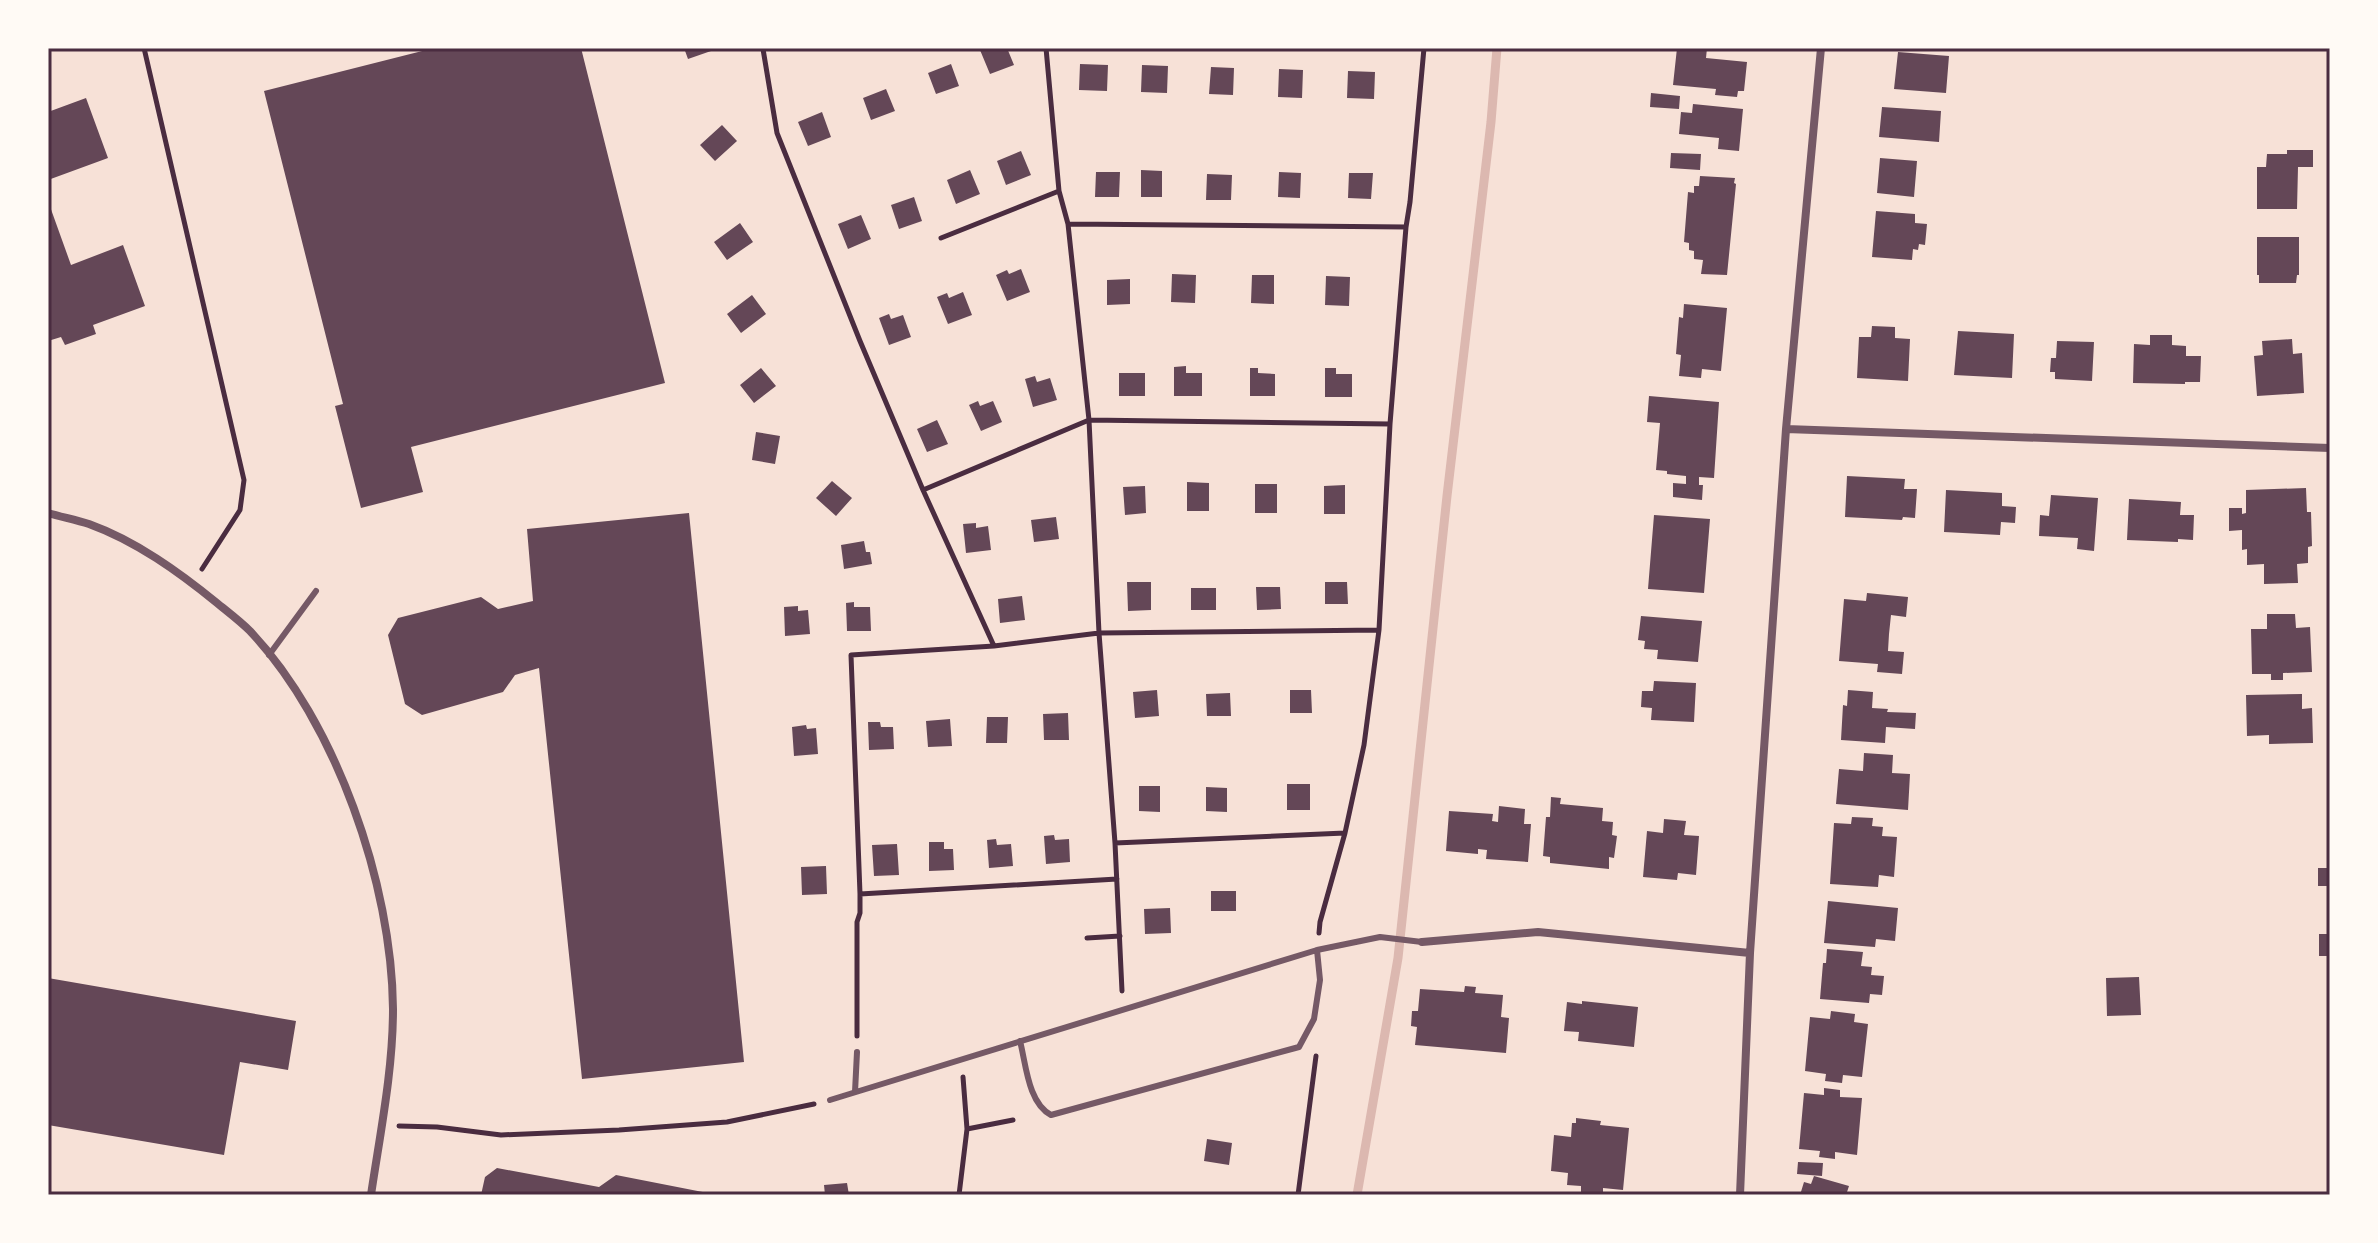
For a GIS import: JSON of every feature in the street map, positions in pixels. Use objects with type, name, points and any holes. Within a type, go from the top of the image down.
[{"type":"street","points":[[1740,1195],[1750,953],[1786,429],[1821,48]]},
{"type":"street","points":[[1786,429],[2330,448]]},
{"type":"street","points":[[48,513],[90,525],[132,544],[193,583],[249,630],[313,719],[343,781],[357,816],[384,920],[393,1010],[382,1126],[371,1195]]},
{"type":"street","points":[[1422,942],[1538,932],[1750,953]]},
{"type":"lane","points":[[269,655],[316,591]]},
{"type":"lane","points":[[830,1100],[1317,950],[1380,937],[1422,942]]},
{"type":"lane","points":[[1020,1041],[1034,1098],[1042,1110],[1051,1115],[1299,1047],[1314,1019],[1320,980],[1317,950]]},
{"type":"lane","points":[[855,1092],[857,1052]]},
{"type":"path","points":[[144,48],[244,480],[240,510],[193,583]]},
{"type":"path","points":[[767,48],[763,49],[777,133],[854,327],[994,646]]},
{"type":"path","points":[[1046,48],[1059,191],[1068,224],[1089,420],[1122,1010]]},
{"type":"path","points":[[1317,950],[1320,922],[1345,833],[1364,745],[1379,630],[1390,424],[1424,48]]},
{"type":"path","points":[[941,238],[1059,191]]},
{"type":"path","points":[[1068,224],[1406,227]]},
{"type":"path","points":[[923,490],[1089,420],[1390,424]]},
{"type":"path","points":[[857,1052],[857,922],[860,894],[851,655],[994,646],[1099,633],[1379,630]]},
{"type":"path","points":[[1115,843],[1345,833]]},
{"type":"path","points":[[860,894],[1117,879]]},
{"type":"path","points":[[1087,938],[1120,936]]},
{"type":"path","points":[[1298,1195],[1318,1049]]},
{"type":"path","points":[[959,1195],[967,1129],[962,1059]]},
{"type":"path","points":[[382,1126],[437,1127],[501,1135],[619,1130],[727,1122],[830,1100]]},
{"type":"path","points":[[967,1129],[1013,1120]]},
{"type":"building","points":[[434,48],[581,48],[665,383],[411,447],[423,492],[361,508],[335,406],[343,404],[264,91]]},
{"type":"building","points":[[684,48],[710,48],[711,51],[688,59]]},
{"type":"building","points":[[1007,48],[1014,65],[990,74],[980,50]]},
{"type":"building","points":[[1677,48],[1707,48],[1706,58],[1747,62],[1744,91],[1738,91],[1737,97],[1715,95],[1716,89],[1673,85]]},
{"type":"building","points":[[1898,52],[1949,56],[1946,93],[1894,89]]},
{"type":"building","points":[[951,64],[959,86],[936,94],[928,73]]},
{"type":"building","points":[[1080,64],[1108,65],[1107,91],[1079,90]]},
{"type":"building","points":[[1142,65],[1168,66],[1167,93],[1141,92]]},
{"type":"building","points":[[1211,67],[1234,68],[1233,95],[1209,94]]},
{"type":"building","points":[[1279,69],[1303,70],[1302,98],[1278,97]]},
{"type":"building","points":[[1348,71],[1375,72],[1374,99],[1347,98]]},
{"type":"building","points":[[886,89],[895,111],[871,120],[863,98]]},
{"type":"building","points":[[1651,93],[1680,96],[1679,109],[1650,107]]},
{"type":"building","points":[[86,98],[108,158],[48,180],[48,112]]},
{"type":"building","points":[[1693,104],[1743,109],[1739,151],[1718,149],[1719,138],[1679,134],[1681,112],[1692,113]]},
{"type":"building","points":[[1882,107],[1941,111],[1939,142],[1879,137]]},
{"type":"building","points":[[822,112],[831,137],[808,146],[798,122]]},
{"type":"building","points":[[722,125],[737,141],[715,161],[700,145]]},
{"type":"building","points":[[2287,150],[2313,150],[2313,167],[2298,167],[2297,209],[2257,209],[2257,167],[2266,167],[2267,154],[2287,154]]},
{"type":"building","points":[[1021,151],[1031,175],[1006,185],[997,161]]},
{"type":"building","points":[[1671,153],[1701,154],[1700,170],[1670,168]]},
{"type":"building","points":[[1880,158],[1917,161],[1914,197],[1877,193]]},
{"type":"building","points":[[970,170],[980,194],[956,204],[947,180]]},
{"type":"building","points":[[1141,170],[1162,171],[1162,197],[1141,197]]},
{"type":"building","points":[[1096,172],[1120,172],[1119,197],[1095,197]]},
{"type":"building","points":[[1279,172],[1301,173],[1300,198],[1278,197]]},
{"type":"building","points":[[1349,173],[1373,173],[1371,199],[1348,198]]},
{"type":"building","points":[[1207,174],[1232,175],[1231,200],[1206,200]]},
{"type":"building","points":[[1700,176],[1735,178],[1727,275],[1701,274],[1703,260],[1694,259],[1694,251],[1689,250],[1689,243],[1684,242],[1688,192],[1694,193]]},
{"type":"building","points":[[914,197],[922,221],[899,229],[891,205]]},
{"type":"building","points":[[48,201],[71,265],[123,245],[145,306],[93,325],[96,334],[65,345],[61,337],[48,341]]},
{"type":"building","points":[[1876,211],[1915,214],[1915,223],[1927,224],[1925,245],[1919,244],[1918,250],[1913,249],[1912,260],[1872,257]]},
{"type":"building","points":[[861,215],[871,239],[848,249],[838,224]]},
{"type":"building","points":[[740,223],[753,242],[727,260],[714,242]]},
{"type":"building","points":[[2257,237],[2299,237],[2299,275],[2296,283],[2259,283]]},
{"type":"building","points":[[1021,269],[1030,292],[1007,301],[996,275]]},
{"type":"building","points":[[1172,274],[1196,275],[1195,303],[1171,302]]},
{"type":"building","points":[[1252,275],[1274,275],[1274,304],[1251,303]]},
{"type":"building","points":[[1326,276],[1350,277],[1349,306],[1325,305]]},
{"type":"building","points":[[1130,279],[1130,304],[1107,305],[1107,280]]},
{"type":"building","points":[[963,292],[972,315],[948,324],[937,297],[947,293],[949,298]]},
{"type":"building","points":[[752,295],[766,314],[741,333],[727,314]]},
{"type":"building","points":[[1684,304],[1727,308],[1721,371],[1702,369],[1701,378],[1679,376],[1681,355],[1676,354],[1679,317],[1683,318]]},
{"type":"building","points":[[889,314],[891,319],[903,315],[911,337],[889,345],[879,318]]},
{"type":"building","points":[[1872,326],[1895,327],[1895,338],[1910,339],[1908,381],[1857,378],[1859,337],[1871,337]]},
{"type":"building","points":[[1958,331],[2014,334],[2012,378],[1954,375]]},
{"type":"building","points":[[2150,335],[2172,335],[2172,345],[2186,346],[2186,356],[2201,356],[2200,382],[2133,383],[2134,344],[2150,345]]},
{"type":"building","points":[[2292,339],[2293,354],[2302,353],[2304,393],[2257,396],[2254,356],[2263,355],[2262,341]]},
{"type":"building","points":[[2057,341],[2094,342],[2092,381],[2055,379],[2055,372],[2050,372],[2051,358],[2056,358]]},
{"type":"building","points":[[1186,366],[1186,373],[1202,373],[1202,396],[1174,396],[1174,367]]},
{"type":"building","points":[[761,368],[776,386],[754,403],[740,385]]},
{"type":"building","points":[[1250,368],[1258,368],[1258,373],[1275,374],[1275,396],[1250,396]]},
{"type":"building","points":[[1325,368],[1336,368],[1336,374],[1352,374],[1352,397],[1325,397]]},
{"type":"building","points":[[1119,373],[1145,373],[1145,396],[1119,396]]},
{"type":"building","points":[[1035,376],[1037,382],[1050,378],[1057,400],[1033,407],[1025,379]]},
{"type":"building","points":[[1649,396],[1719,402],[1714,478],[1699,477],[1699,485],[1703,485],[1702,500],[1673,497],[1673,483],[1686,484],[1686,476],[1656,470],[1660,423],[1647,422]]},
{"type":"building","points":[[978,401],[980,406],[993,401],[1002,422],[981,431],[969,405]]},
{"type":"building","points":[[937,420],[948,444],[927,452],[917,429]]},
{"type":"building","points":[[756,432],[780,436],[775,464],[752,460]]},
{"type":"building","points":[[1847,476],[1905,479],[1904,489],[1917,489],[1915,518],[1845,517]]},
{"type":"building","points":[[832,481],[852,498],[836,516],[816,498]]},
{"type":"building","points":[[1187,482],[1209,483],[1209,511],[1187,511]]},
{"type":"building","points":[[1255,484],[1277,484],[1277,513],[1255,513]]},
{"type":"building","points":[[1345,485],[1345,514],[1324,514],[1324,486]]},
{"type":"building","points":[[1145,486],[1146,513],[1125,515],[1123,487]]},
{"type":"building","points":[[2306,488],[2307,512],[2311,512],[2312,546],[2308,547],[2308,563],[2297,564],[2298,583],[2264,584],[2264,564],[2247,565],[2247,549],[2242,550],[2242,530],[2229,531],[2229,508],[2242,508],[2242,514],[2246,513],[2246,490]]},
{"type":"building","points":[[1946,490],[2002,493],[2002,506],[2016,507],[2015,523],[2001,522],[2000,535],[1944,532]]},
{"type":"building","points":[[2051,495],[2098,498],[2094,551],[2077,549],[2078,538],[2039,536],[2040,515],[2049,516]]},
{"type":"building","points":[[2129,499],[2181,502],[2180,515],[2194,515],[2193,540],[2127,540]]},
{"type":"building","points":[[689,513],[744,1062],[582,1079],[539,668],[515,675],[503,692],[422,715],[405,704],[388,635],[398,618],[481,597],[498,609],[533,601],[527,529]]},
{"type":"building","points":[[1654,515],[1710,519],[1704,593],[1648,589]]},
{"type":"building","points":[[1056,517],[1059,539],[1034,542],[1031,520]]},
{"type":"building","points":[[976,523],[976,528],[988,526],[991,550],[966,553],[963,524]]},
{"type":"building","points":[[864,541],[872,564],[844,569],[841,545]]},
{"type":"building","points":[[1127,582],[1151,582],[1151,610],[1128,611]]},
{"type":"building","points":[[1325,582],[1347,582],[1348,604],[1325,604]]},
{"type":"building","points":[[1256,587],[1280,587],[1281,609],[1257,610]]},
{"type":"building","points":[[1191,588],[1216,588],[1216,610],[1191,610]]},
{"type":"building","points":[[1867,593],[1908,597],[1906,617],[1891,615],[1889,634],[1888,651],[1904,652],[1902,674],[1877,672],[1878,664],[1839,661],[1844,599],[1866,601]]},
{"type":"building","points":[[1022,596],[1025,620],[1000,623],[998,599]]},
{"type":"building","points":[[854,602],[854,607],[870,607],[871,631],[847,631],[846,603]]},
{"type":"building","points":[[798,606],[798,611],[808,610],[810,634],[785,636],[784,607]]},
{"type":"building","points":[[2267,614],[2295,614],[2296,628],[2310,627],[2312,672],[2283,673],[2283,680],[2271,680],[2271,674],[2252,674],[2251,629],[2267,629]]},
{"type":"building","points":[[1641,616],[1702,621],[1698,662],[1657,659],[1658,650],[1644,649],[1645,641],[1638,640]]},
{"type":"building","points":[[1654,681],[1696,683],[1694,722],[1651,720],[1652,708],[1641,707],[1642,691],[1653,691]]},
{"type":"building","points":[[1157,690],[1159,716],[1135,718],[1133,692]]},
{"type":"building","points":[[1290,690],[1311,690],[1312,713],[1290,713]]},
{"type":"building","points":[[1848,690],[1873,692],[1872,708],[1916,713],[1915,729],[1886,727],[1885,743],[1841,740],[1843,705],[1847,706]]},
{"type":"building","points":[[1230,693],[1231,716],[1207,716],[1206,694]]},
{"type":"building","points":[[2302,694],[2302,709],[2312,708],[2313,743],[2269,744],[2269,735],[2247,736],[2246,695]]},
{"type":"building","points":[[1068,713],[1069,740],[1044,740],[1043,714]]},
{"type":"building","points":[[987,717],[1008,717],[1007,743],[986,743]]},
{"type":"building","points":[[950,719],[952,746],[928,747],[926,721]]},
{"type":"building","points":[[868,722],[893,727],[894,749],[869,750]]},
{"type":"building","points":[[806,725],[807,729],[816,728],[818,754],[794,756],[792,727]]},
{"type":"building","points":[[1864,753],[1893,755],[1892,773],[1910,774],[1908,810],[1836,804],[1839,769],[1863,771]]},
{"type":"building","points":[[1287,784],[1310,784],[1310,810],[1287,810]]},
{"type":"building","points":[[1139,786],[1160,786],[1160,812],[1139,811]]},
{"type":"building","points":[[1206,787],[1227,788],[1227,812],[1206,811]]},
{"type":"building","points":[[1551,797],[1561,798],[1560,804],[1603,808],[1602,821],[1613,822],[1612,835],[1617,836],[1614,858],[1609,857],[1609,869],[1550,863],[1550,857],[1543,856]]},
{"type":"building","points":[[1499,806],[1525,809],[1524,824],[1531,824],[1528,862],[1486,859],[1487,850],[1478,849],[1478,854],[1446,851],[1449,811],[1493,814],[1492,821],[1498,822]]},
{"type":"building","points":[[1852,817],[1873,818],[1872,826],[1883,827],[1882,836],[1897,837],[1894,877],[1879,875],[1878,887],[1830,884],[1834,823],[1851,824]]},
{"type":"building","points":[[1664,819],[1686,821],[1684,835],[1699,836],[1696,875],[1678,873],[1677,880],[1643,877],[1647,831],[1663,833]]},
{"type":"building","points":[[2327,834],[2330,834],[2330,888],[2318,886],[2318,868],[2327,868]]},
{"type":"building","points":[[1054,835],[1055,840],[1069,839],[1070,862],[1046,864],[1044,836]]},
{"type":"building","points":[[996,839],[997,845],[1011,844],[1013,866],[989,868],[987,840]]},
{"type":"building","points":[[929,842],[944,842],[944,849],[953,849],[954,870],[929,871]]},
{"type":"building","points":[[897,844],[899,875],[874,876],[872,845]]},
{"type":"building","points":[[826,866],[827,894],[802,895],[801,867]]},
{"type":"building","points":[[1211,891],[1236,891],[1236,911],[1211,911]]},
{"type":"building","points":[[1828,901],[1898,908],[1895,941],[1876,939],[1875,947],[1824,943]]},
{"type":"building","points":[[1170,908],[1171,933],[1145,934],[1144,909]]},
{"type":"building","points":[[2319,934],[2330,934],[2330,956],[2319,956]]},
{"type":"building","points":[[1827,949],[1863,952],[1861,966],[1872,967],[1871,975],[1884,976],[1882,995],[1870,994],[1869,1003],[1820,999]]},
{"type":"building","points":[[2139,977],[2141,1015],[2107,1016],[2106,978]]},
{"type":"building","points":[[48,978],[296,1021],[288,1070],[240,1062],[224,1155],[48,1125]]},
{"type":"building","points":[[1465,986],[1476,987],[1475,993],[1503,995],[1501,1017],[1509,1018],[1506,1053],[1415,1045],[1417,1027],[1411,1026],[1412,1011],[1418,1011],[1420,989],[1464,992]]},
{"type":"building","points":[[1582,1001],[1638,1007],[1634,1047],[1578,1041],[1579,1032],[1564,1031],[1567,1002],[1582,1004]]},
{"type":"building","points":[[1831,1011],[1855,1014],[1854,1022],[1868,1024],[1862,1077],[1843,1075],[1842,1083],[1825,1081],[1826,1074],[1805,1071],[1810,1017],[1830,1019]]},
{"type":"building","points":[[1824,1088],[1840,1090],[1840,1097],[1862,1098],[1857,1155],[1835,1152],[1835,1159],[1819,1157],[1820,1151],[1799,1149],[1804,1093],[1824,1095]]},
{"type":"building","points":[[1576,1118],[1601,1121],[1600,1125],[1629,1128],[1623,1190],[1603,1188],[1603,1194],[1581,1192],[1581,1186],[1567,1185],[1568,1173],[1551,1171],[1554,1135],[1571,1137],[1572,1123],[1576,1123]]},
{"type":"building","points":[[1207,1139],[1232,1143],[1229,1165],[1204,1161]]},
{"type":"building","points":[[1798,1162],[1823,1163],[1822,1176],[1797,1174]]},
{"type":"building","points":[[497,1168],[599,1187],[616,1175],[718,1195],[481,1195],[485,1177]]},
{"type":"building","points":[[1814,1176],[1849,1186],[1846,1195],[1800,1195],[1804,1182],[1811,1184]]},
{"type":"building","points":[[847,1183],[849,1195],[825,1195],[824,1185]]},
{"type":"waterway","points":[[1357,1195],[1398,958],[1497,48]]}]
